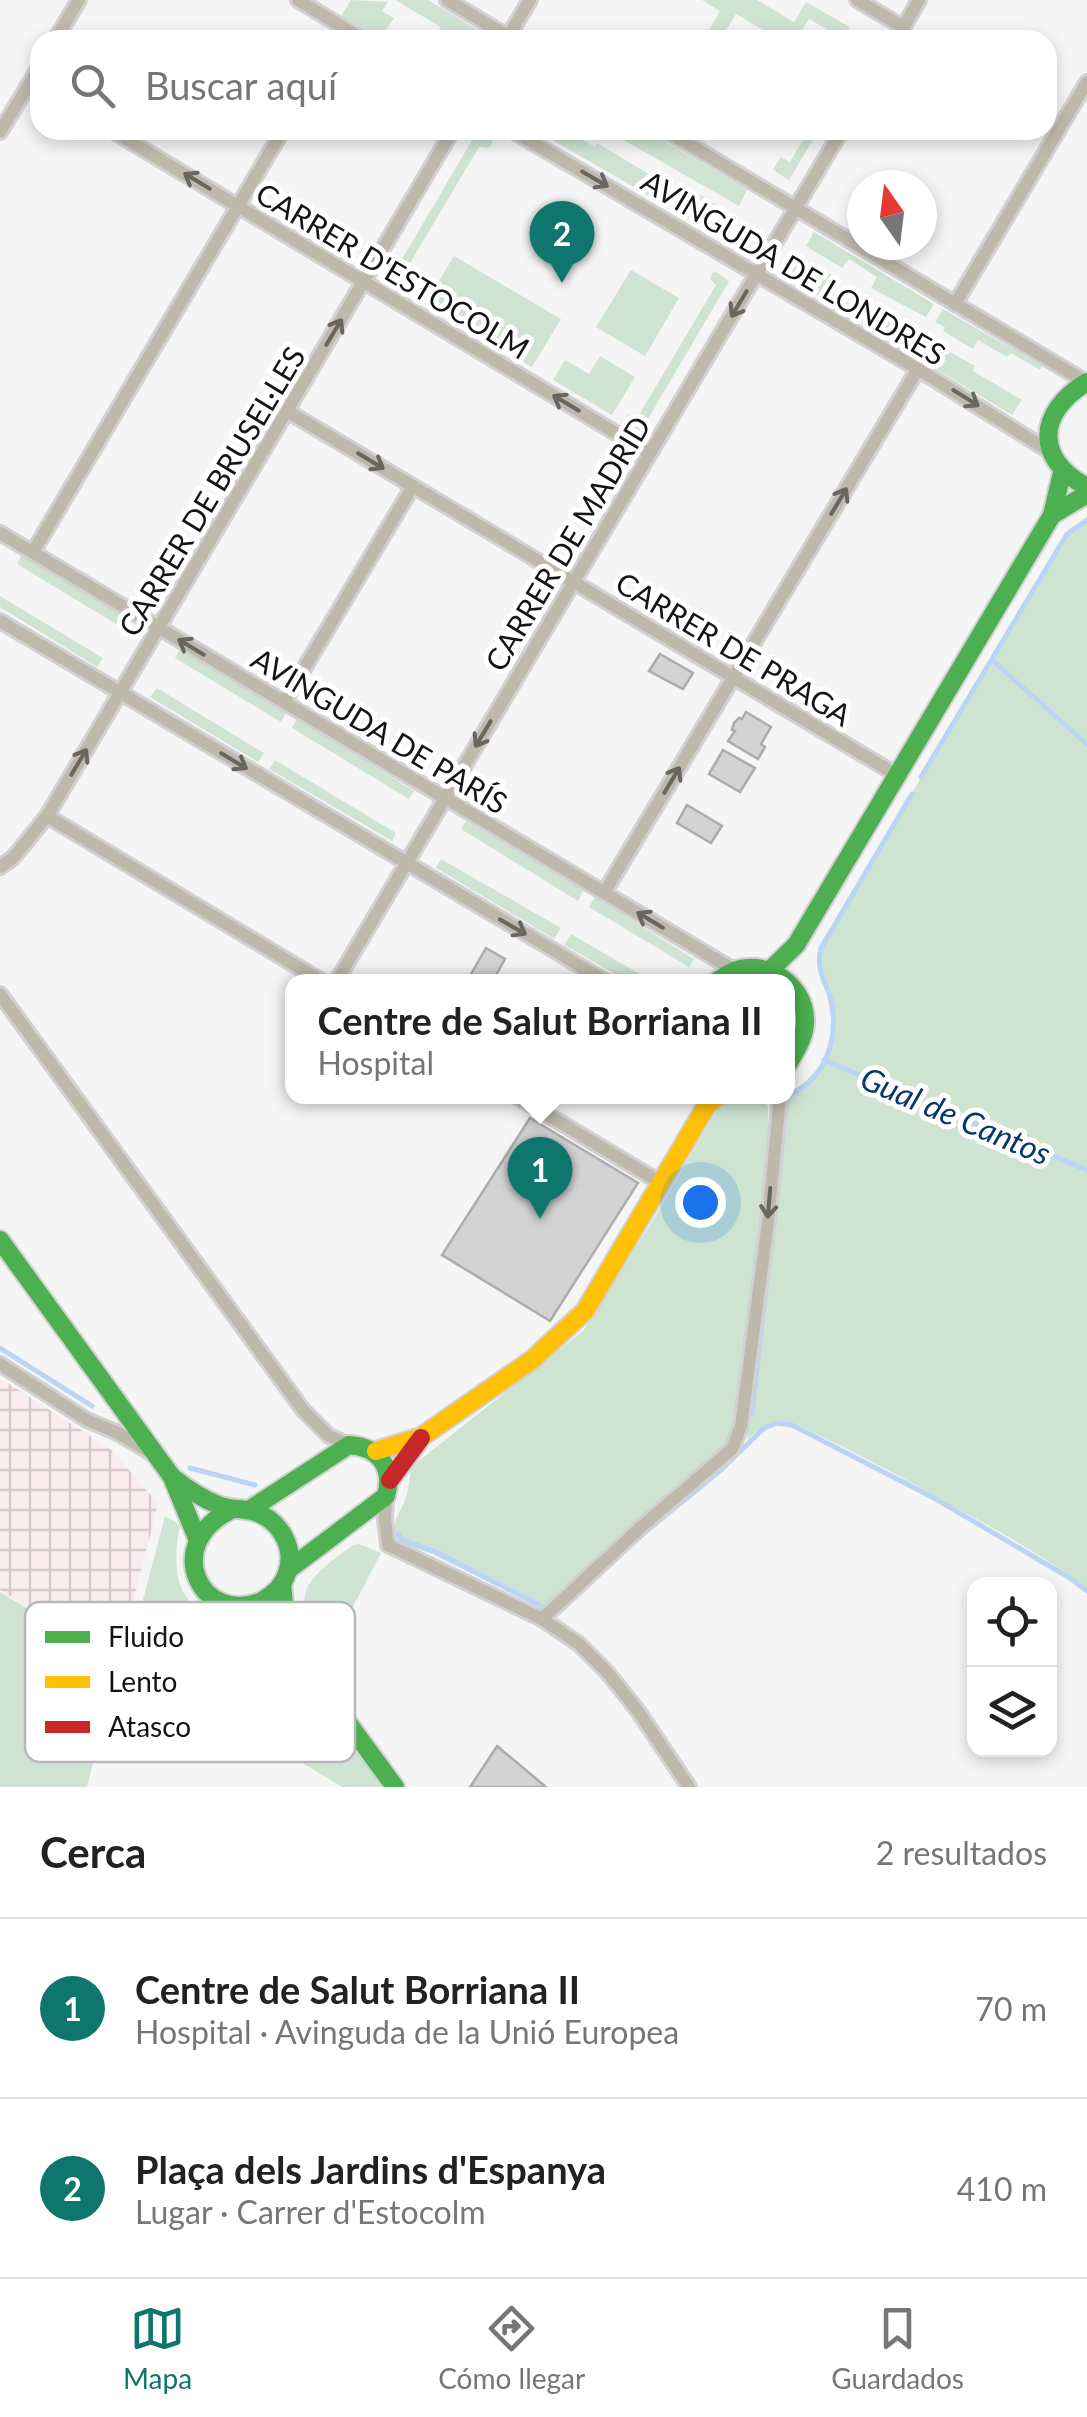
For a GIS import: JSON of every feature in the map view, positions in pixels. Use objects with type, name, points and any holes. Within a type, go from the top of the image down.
[{"type":"street","points":[[61,30],[79,0]]},
{"type":"street","points":[[298,0],[335,30]]},
{"type":"street","points":[[447,0],[495,30]]},
{"type":"street","points":[[514,30],[530,0]]},
{"type":"street","points":[[857,0],[894,30]]},
{"type":"street","points":[[901,30],[920,0]]},
{"type":"street","points":[[1057,132],[1087,82]]},
{"type":"street","points":[[0,132],[30,92]]},
{"type":"street","name":"CARRER D'ESTOCOLM","points":[[128,140],[649,453]]},
{"type":"street","points":[[33,552],[277,140]]},
{"type":"street","name":"CARRER DE BRUSEL·LES","points":[[0,868],[47,816],[447,140]]},
{"type":"street","name":"AVINGUDA DE LONDRES","points":[[528,140],[918,368],[1050,450]]},
{"type":"street","name":"AVINGUDA DE LONDRES","points":[[682,140],[1086,382]]},
{"type":"street","name":"CARRER DE MADRID","points":[[341,974],[836,140]]},
{"type":"street","points":[[955,304],[1053,140]]},
{"type":"street","points":[[604,893],[918,368]]},
{"type":"street","points":[[1052,515],[1087,490],[1062,473],[1047,436],[1054,409],[1073,388],[1086,382]]},
{"type":"street","name":"CARRER DE PRAGA","points":[[288,411],[898,775]]},
{"type":"street","points":[[769,971],[796,945],[1052,515],[1062,473]]},
{"type":"street","points":[[284,702],[413,486]]},
{"type":"street","name":"AVINGUDA DE PARÍS","points":[[0,533],[734,970]]},
{"type":"street","points":[[0,621],[593,974]]},
{"type":"street","points":[[47,816],[310,974]]},
{"type":"street","points":[[795,1056],[806,1020],[795,989],[796,945]]},
{"type":"street","points":[[728,974],[758,968],[776,974]]},
{"type":"street","points":[[0,994],[302,1410],[329,1436],[376,1451],[388,1469],[388,1545],[542,1619],[579,1644],[638,1710],[688,1787]]},
{"type":"street","points":[[529,1104],[661,1183]]},
{"type":"street","points":[[376,1451],[421,1438],[532,1360],[585,1310],[708,1104]]},
{"type":"street","points":[[542,1619],[640,1527],[732,1450],[742,1426],[768,1222],[777,1104]]},
{"type":"street","points":[[0,1240],[172,1477],[197,1538]]},
{"type":"street","points":[[0,1364],[87,1420],[118,1432],[157,1457]]},
{"type":"street","points":[[259,1602],[266,1600],[285,1577],[388,1488],[421,1438]]},
{"type":"street","points":[[222,1602],[205,1590],[192,1560],[197,1538],[210,1520],[240,1510],[349,1444]]},
{"type":"street","points":[[172,1477],[197,1496],[270,1519],[285,1536],[290,1558],[285,1602]]},
{"type":"street","points":[[355,1732],[395,1787]]},
{"type":"shaded area","points":[[0,1378],[113,1451],[158,1504],[133,1602],[25,1602],[25,1605],[0,1590]]},
{"type":"green space","points":[[351,0],[388,2],[382,11],[394,18],[386,30],[366,30],[341,16]]},
{"type":"green space","points":[[395,0],[428,0],[478,30],[439,30],[441,27]]},
{"type":"green space","points":[[702,0],[757,0],[794,22],[806,2],[850,27],[828,30],[809,19],[802,30],[763,30],[736,14],[726,30],[709,30],[720,11]]},
{"type":"green space","points":[[472,140],[490,140],[489,148],[479,147],[403,275],[418,288],[417,293],[410,295],[388,283]]},
{"type":"green space","points":[[552,140],[583,140],[595,147],[597,143],[657,179],[648,195]]},
{"type":"green space","points":[[624,140],[663,140],[747,190],[739,206]]},
{"type":"green space","points":[[803,140],[813,140],[789,180],[773,170],[781,157],[790,162]]},
{"type":"green space","points":[[683,184],[733,215],[720,239],[669,207]]},
{"type":"green space","points":[[814,232],[847,252],[848,260],[842,268],[806,246]]},
{"type":"green space","points":[[796,254],[832,275],[824,288],[870,317],[879,305],[920,329],[906,351],[784,275]]},
{"type":"green space","points":[[454,256],[561,319],[532,367],[425,304]]},
{"type":"green space","points":[[851,260],[861,260],[934,304],[926,317],[871,288],[877,277]]},
{"type":"green space","points":[[631,270],[679,298],[645,356],[596,327]]},
{"type":"green space","points":[[716,272],[729,281],[641,431],[625,422],[627,415],[639,415],[716,285],[710,279]]},
{"type":"green space","points":[[943,309],[1042,366],[1040,370],[978,340],[973,349],[943,331],[945,327],[935,322]]},
{"type":"green space","points":[[922,345],[934,351],[938,345],[1022,400],[1012,415],[916,357]]},
{"type":"green space","points":[[600,356],[635,377],[612,415],[553,380],[565,360],[589,374]]},
{"type":"green space","points":[[1087,520],[1087,1588],[993,1528],[793,1423],[768,1425],[747,1440],[785,1104],[795,1104],[795,1089],[818,1068],[833,1032],[830,1002],[819,968],[820,947],[1067,534]]},
{"type":"green space","points":[[22,554],[128,617],[121,627],[17,564]]},
{"type":"green space","points":[[0,596],[103,658],[97,667],[0,607]]},
{"type":"green space","points":[[180,649],[286,713],[281,722],[175,658]]},
{"type":"green space","points":[[157,688],[264,753],[258,762],[150,697]]},
{"type":"green space","points":[[297,719],[414,791],[409,799],[292,728]]},
{"type":"green space","points":[[275,760],[396,833],[392,841],[269,769]]},
{"type":"green space","points":[[466,821],[584,889],[578,901],[461,829]]},
{"type":"green space","points":[[441,859],[561,928],[554,939],[436,868]]},
{"type":"green space","points":[[595,897],[694,959],[689,967],[589,907]]},
{"type":"green space","points":[[571,934],[640,974],[615,974],[564,945]]},
{"type":"green space","points":[[721,1104],[768,1107],[760,1260],[738,1412],[727,1446],[543,1609],[432,1554],[398,1542],[396,1521],[408,1490],[411,1467],[583,1331]]},
{"type":"green space","points":[[165,1516],[180,1525],[177,1569],[191,1602],[142,1602]]},
{"type":"green space","points":[[353,1545],[381,1553],[355,1603],[304,1602],[310,1582]]},
{"type":"green space","points":[[0,1592],[25,1607],[25,1762],[93,1762],[87,1787],[0,1787]]},
{"type":"green space","points":[[355,1749],[383,1787],[342,1787],[301,1762],[355,1762]]},
{"type":"building","points":[[660,654],[693,673],[683,689],[649,671]]},
{"type":"building","points":[[746,712],[771,727],[758,759],[728,741],[735,731],[734,723]]},
{"type":"building","points":[[723,750],[755,768],[740,792],[709,774]]},
{"type":"building","points":[[687,805],[722,826],[711,843],[677,823]]},
{"type":"building","points":[[486,948],[505,959],[497,974],[471,974]]},
{"type":"building","points":[[530,1118],[638,1183],[550,1321],[442,1255]]},
{"type":"building","points":[[497,1746],[546,1787],[470,1787]]},
{"type":"waterway","points":[[921,777],[1067,534],[1087,520]]},
{"type":"waterway","points":[[992,660],[1087,744]]},
{"type":"waterway","points":[[795,1092],[816,1074],[831,1042],[832,1006],[820,966],[821,948],[912,794]]},
{"type":"waterway","name":"Gual de Cantos","points":[[824,1060],[1087,1170]]},
{"type":"waterway","points":[[776,1203],[786,1104]]},
{"type":"waterway","points":[[752,1414],[771,1243]]},
{"type":"waterway","points":[[0,1348],[92,1406]]},
{"type":"waterway","points":[[557,1614],[764,1428],[777,1423],[792,1425],[934,1498],[1087,1591]]},
{"type":"waterway","points":[[190,1468],[255,1485]]},
{"type":"waterway","points":[[398,1534],[402,1540],[434,1551],[545,1608]]},
{"type":"traffic: fast","points":[[1087,382],[1058,407],[1048,435],[1058,463],[1087,487]]},
{"type":"traffic: fast","points":[[769,971],[796,945],[1052,515],[1062,473]]},
{"type":"traffic: fast","points":[[1052,515],[1087,494]]},
{"type":"traffic: fast","points":[[729,974],[748,968],[775,974]]},
{"type":"traffic: fast","points":[[795,992],[803,1007],[805,1025],[795,1052]]},
{"type":"traffic: fast","points":[[0,1240],[172,1477],[197,1538]]},
{"type":"traffic: fast","points":[[249,1510],[349,1445],[369,1450],[382,1460],[388,1476],[386,1496],[288,1570]]},
{"type":"traffic: fast","points":[[172,1477],[218,1505],[264,1516],[284,1536],[289,1554],[287,1573],[274,1593],[258,1602]]},
{"type":"traffic: fast","points":[[220,1602],[207,1593],[197,1578],[194,1561],[197,1543],[209,1525],[231,1510]]},
{"type":"traffic: fast","points":[[282,1584],[284,1602]]},
{"type":"traffic: fast","points":[[355,1733],[395,1787]]},
{"type":"traffic: slow","points":[[376,1451],[421,1437],[532,1360],[585,1311],[708,1104]]},
{"type":"traffic: jam","points":[[390,1480],[421,1438]]},
{"type":"place","name":"Plaça dels Jardins d'Espanya","points":[[562,283]]},
{"type":"place","name":"Centre de Salut Borriana II","points":[[540,1219]]}]
